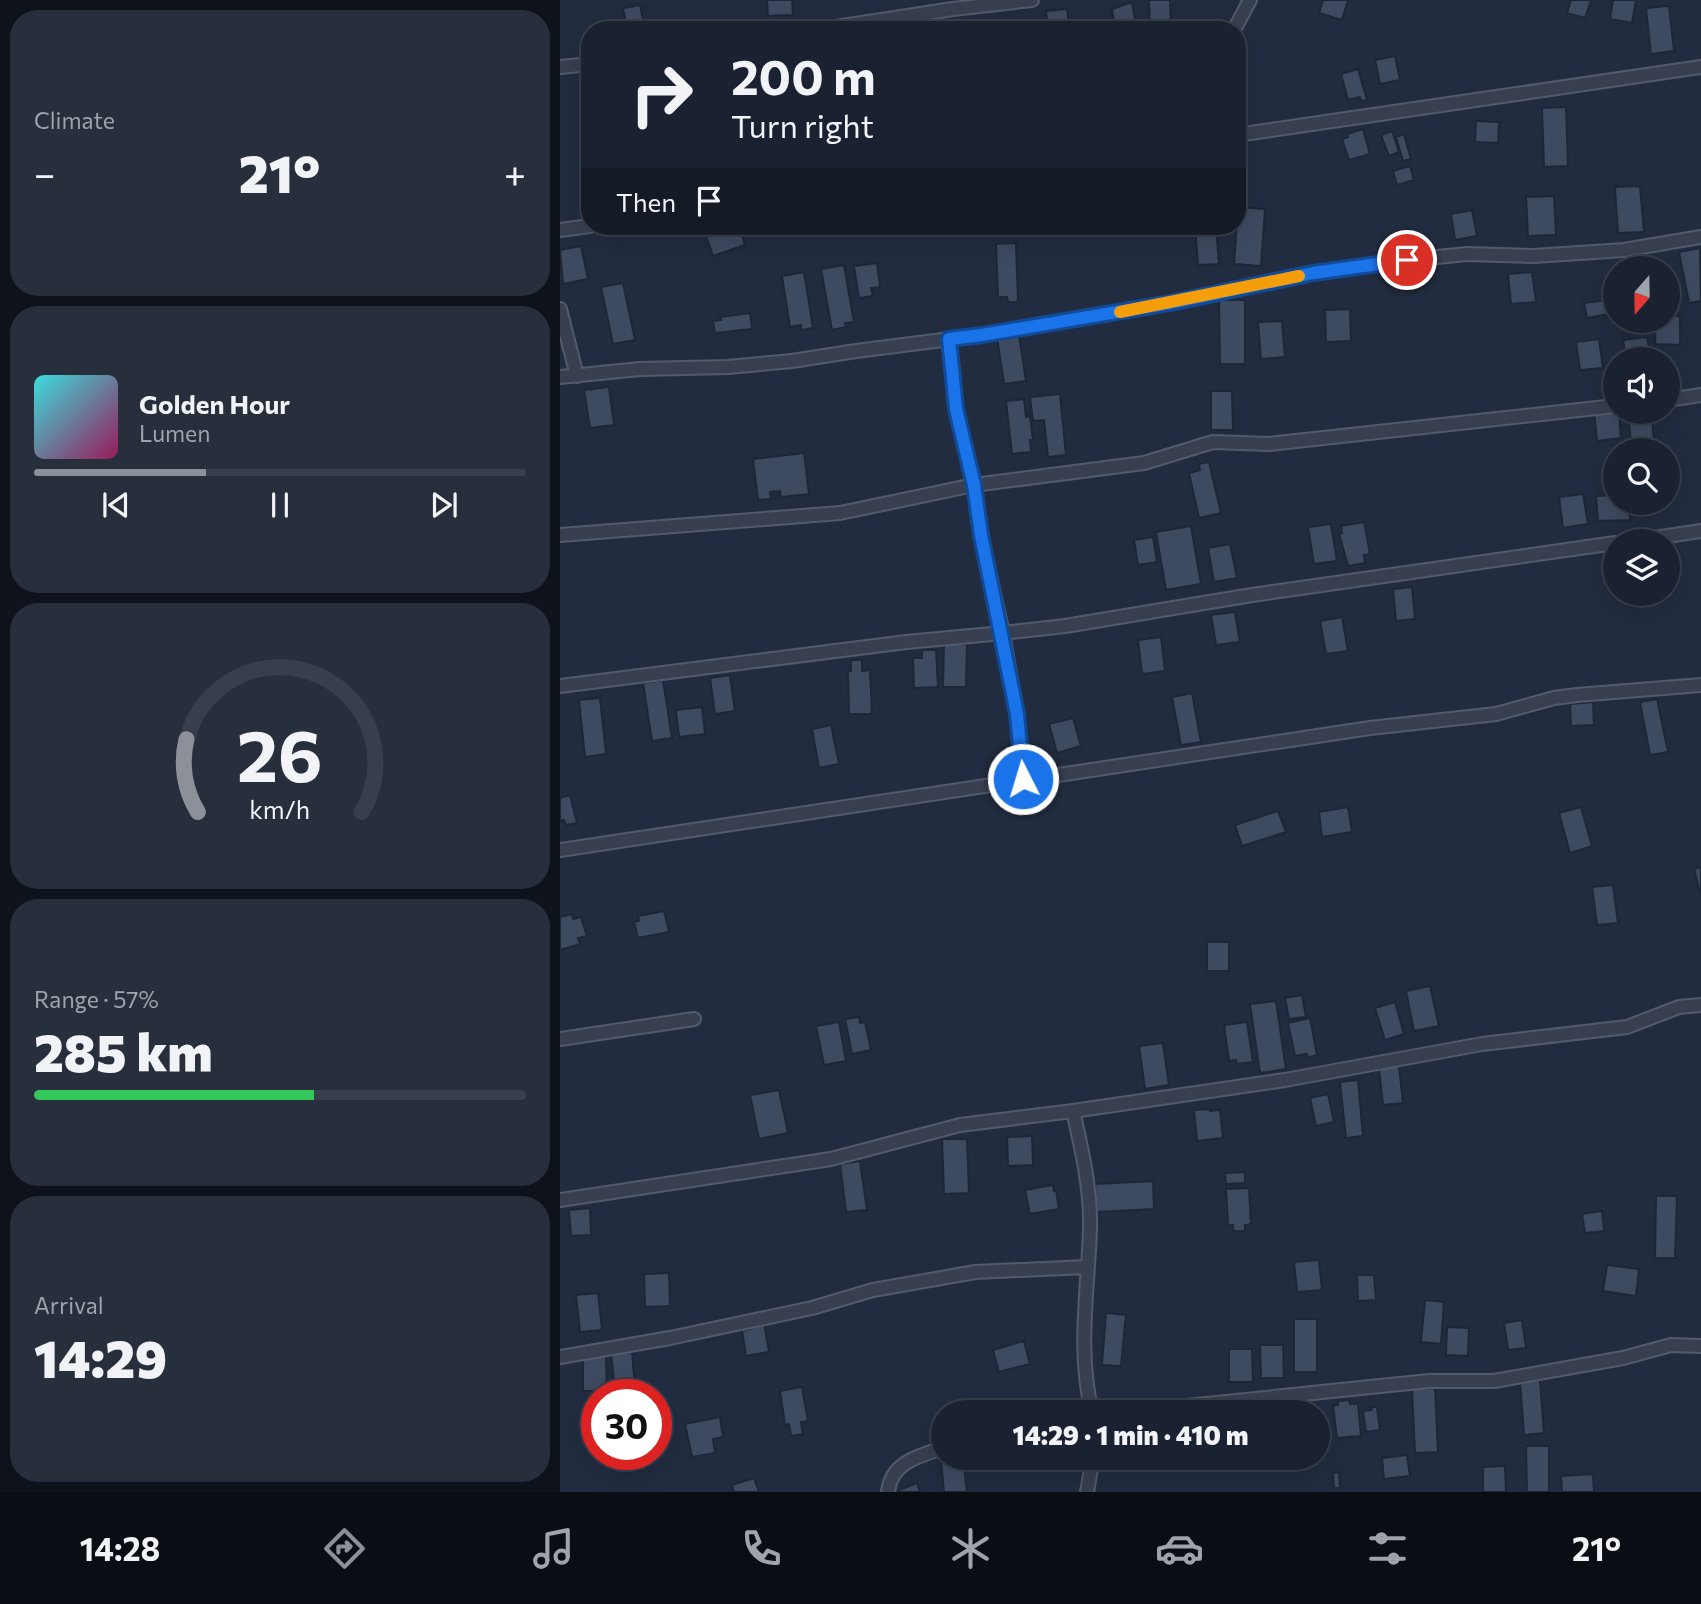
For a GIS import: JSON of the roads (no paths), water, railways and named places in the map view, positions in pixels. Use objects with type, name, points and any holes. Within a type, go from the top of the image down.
[{"type":"street","points":[[875,21],[1032,0]]},
{"type":"street","points":[[1239,21],[1250,0]]},
{"type":"street","points":[[560,67],[581,65]]},
{"type":"street","points":[[1246,134],[1701,67]]},
{"type":"street","points":[[560,230],[581,227]]},
{"type":"street","points":[[560,377],[640,369],[729,367],[792,361],[982,335],[1170,303],[1313,273],[1394,262],[1467,254],[1534,256],[1624,250],[1701,237]]},
{"type":"street","points":[[560,309],[577,376]]},
{"type":"street","points":[[949,339],[956,409],[974,485],[981,535],[1003,633],[1017,714],[1023,779]]},
{"type":"street","points":[[1680,398],[1701,395]]},
{"type":"street","points":[[560,535],[840,513],[974,485],[1144,463],[1213,442],[1269,444],[1603,407]]},
{"type":"street","points":[[1680,534],[1701,531]]},
{"type":"street","points":[[560,685],[906,642],[1065,626],[1252,595],[1603,546]]},
{"type":"street","points":[[560,850],[1370,728],[1496,714],[1554,698],[1701,685]]},
{"type":"street","points":[[560,1200],[831,1159],[960,1125],[1284,1080],[1482,1044],[1627,1027],[1679,1007],[1701,1006]]},
{"type":"street","points":[[560,1039],[694,1018]]},
{"type":"street","points":[[1073,1111],[1087,1174],[1090,1226],[1083,1363],[1090,1400]]},
{"type":"street","points":[[560,1357],[683,1335],[812,1308],[873,1290],[975,1272],[1087,1267]]},
{"type":"street","points":[[1245,1400],[1429,1381],[1494,1381],[1623,1358],[1671,1346],[1701,1346]]},
{"type":"street","points":[[888,1492],[892,1476],[901,1465],[931,1452]]},
{"type":"street","points":[[1087,1492],[1091,1470]]}]
